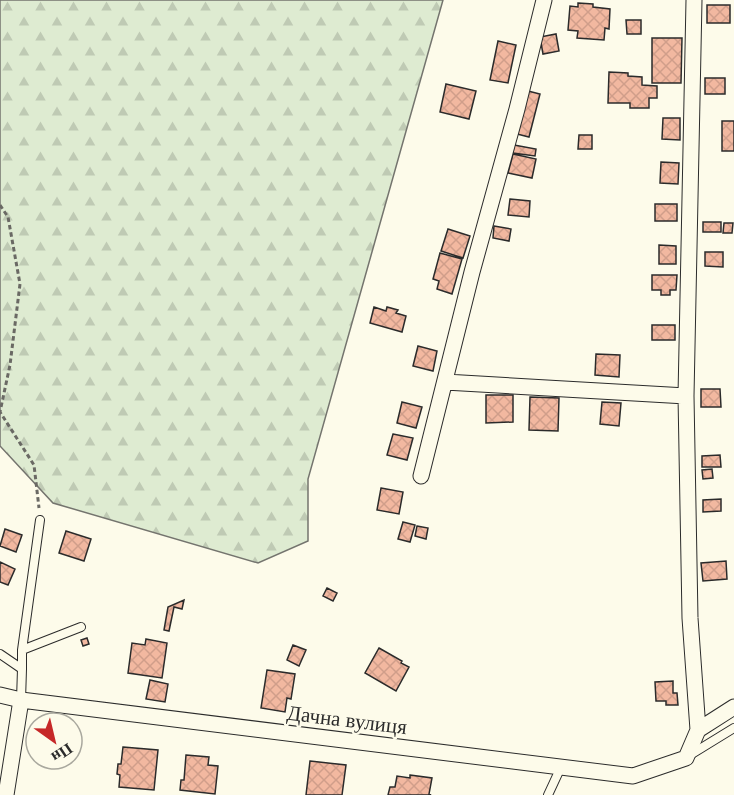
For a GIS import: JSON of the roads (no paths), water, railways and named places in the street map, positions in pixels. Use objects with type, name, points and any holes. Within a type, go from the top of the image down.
[{"type":"street","points":[[421,476],[544,0]]},
{"type":"street","points":[[686,758],[698,730],[690,618],[686,396],[694,0]]},
{"type":"street","points":[[445,382],[686,396]]},
{"type":"street","name":"Дачна вулиця","points":[[0,695],[21,700],[633,776],[686,758]]},
{"type":"street","points":[[6,795],[21,700]]},
{"type":"street","points":[[698,730],[734,707]]},
{"type":"lane","points":[[21,700],[22,650],[40,520]]},
{"type":"lane","points":[[22,650],[81,627]]},
{"type":"lane","points":[[0,654],[22,669]]},
{"type":"lane","points":[[686,758],[734,728]]},
{"type":"lane","points":[[548,795],[561,767]]}]
